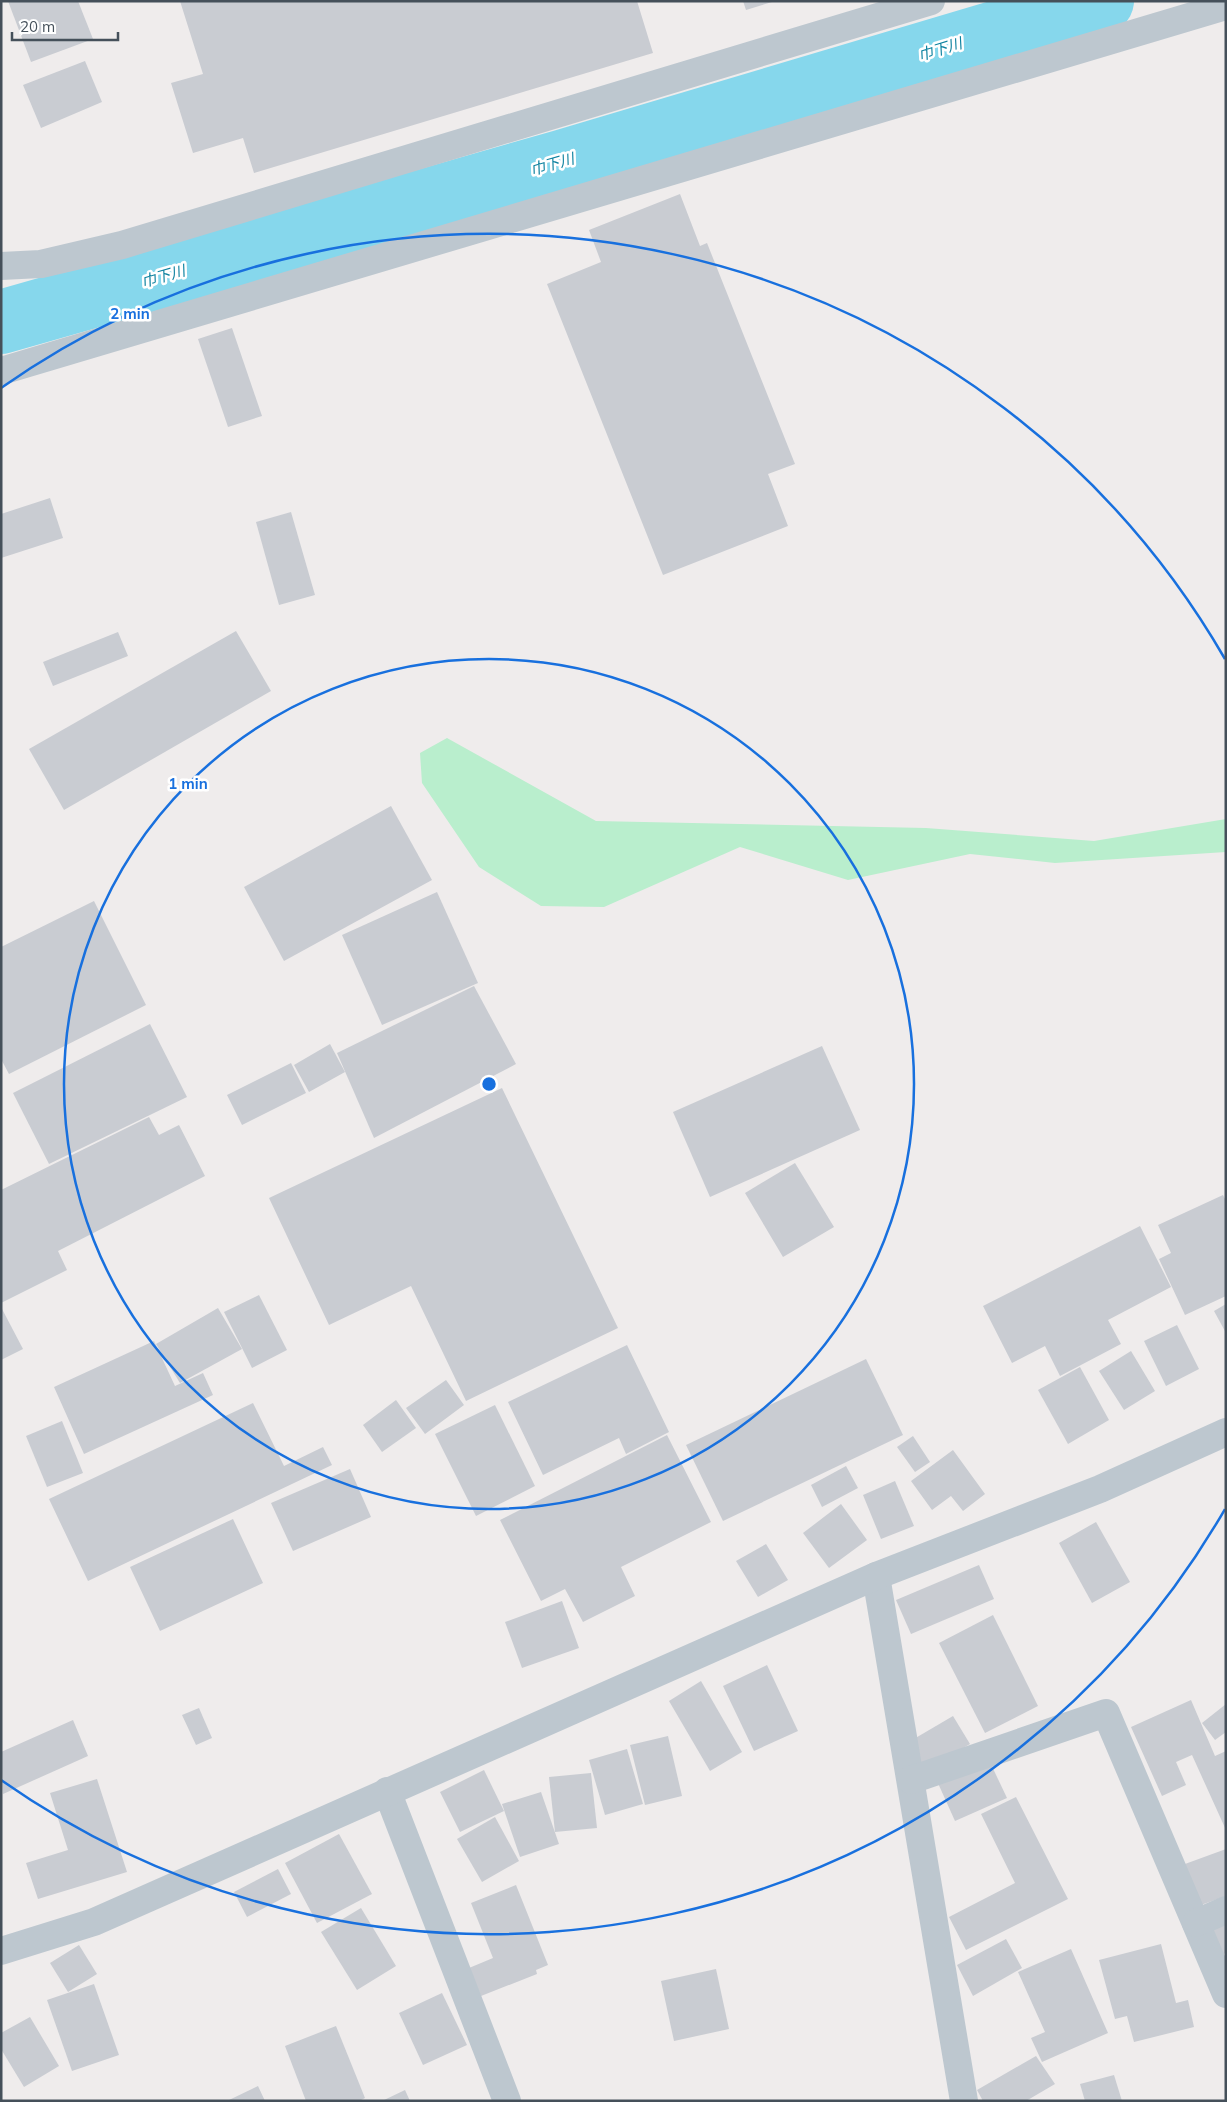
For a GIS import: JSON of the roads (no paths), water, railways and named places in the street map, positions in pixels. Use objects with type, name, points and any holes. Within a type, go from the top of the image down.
[{"type":"street","points":[[1,266],[41,264],[122,245],[931,1]]},
{"type":"street","points":[[1,371],[1226,6]]},
{"type":"street","points":[[1,1951],[94,1922],[876,1576],[1100,1489],[1226,1432]]},
{"type":"street","points":[[876,1576],[912,1780],[964,2101]]},
{"type":"street","points":[[912,1780],[1106,1713],[1226,1994]]},
{"type":"street","points":[[388,1791],[507,2101]]},
{"type":"street","points":[[1196,1923],[1226,1910]]},
{"type":"waterway","name":"巾下川","points":[[1,322],[561,162],[1102,1]]}]
